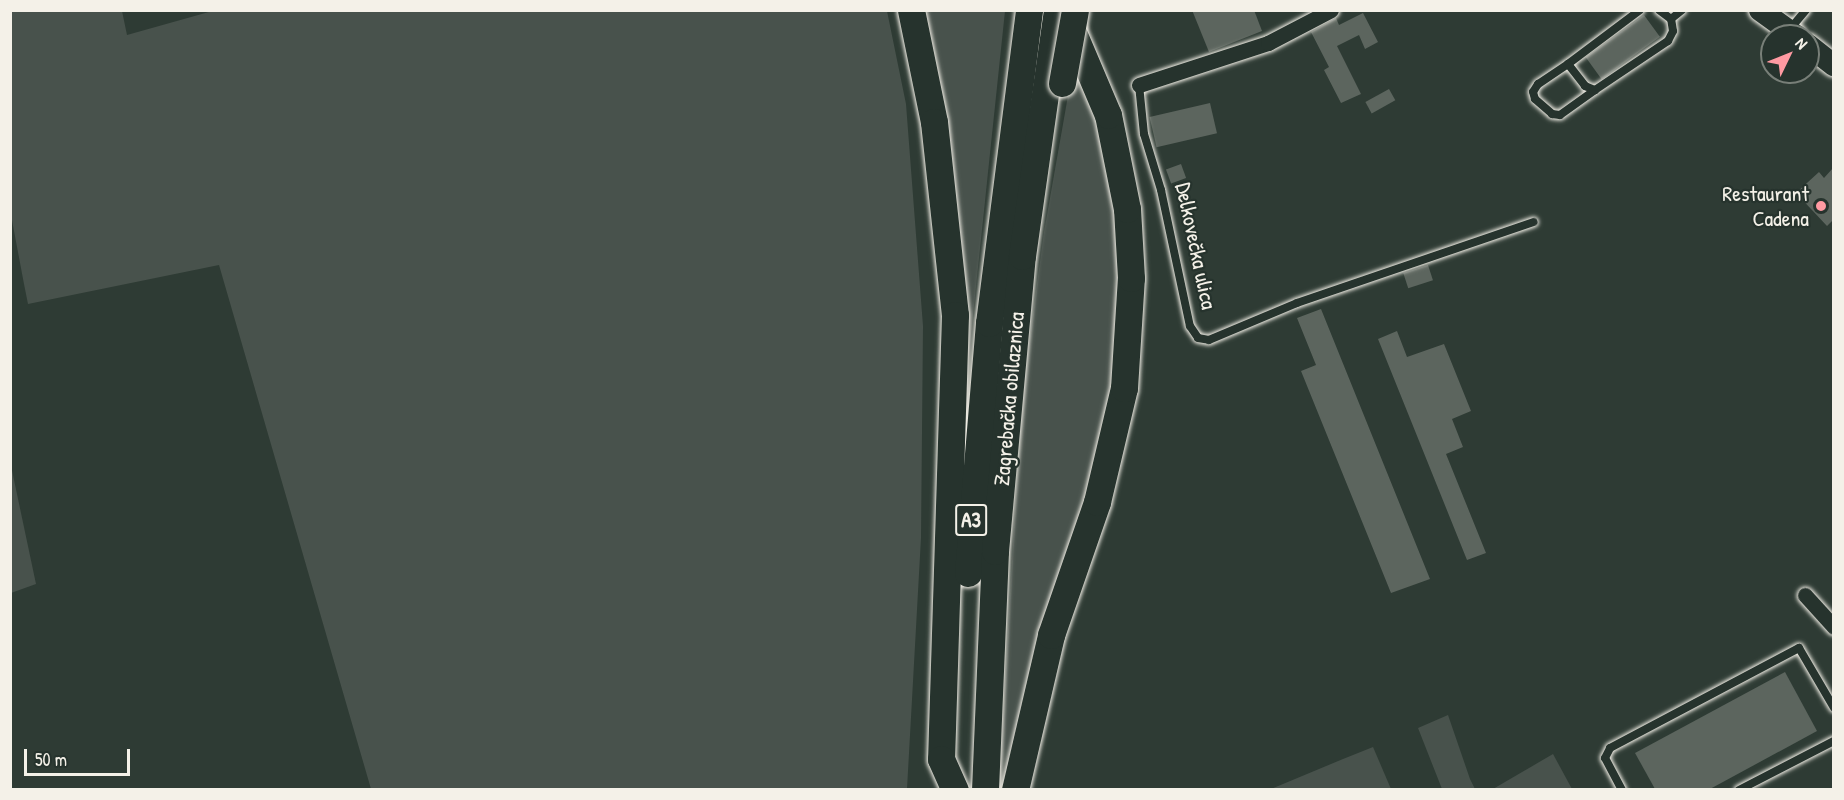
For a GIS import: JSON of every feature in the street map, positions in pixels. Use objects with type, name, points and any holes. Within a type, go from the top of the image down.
[{"type":"highway","points":[[911,10],[934,122],[955,315],[942,759],[956,789]]},
{"type":"highway","name":"Zagrebačka obilaznica","points":[[985,789],[995,551],[1022,256],[1057,10]]},
{"type":"highway","points":[[1015,789],[1051,635],[1097,502],[1125,388],[1131,278],[1127,209],[1108,115],[1064,10]]},
{"type":"highway","points":[[1041,119],[1062,82],[1075,10]]},
{"type":"highway","name":"Zagrebačka obilaznica","points":[[956,789],[976,461],[997,252],[1029,14]]},
{"type":"main road","points":[[1760,10],[1780,24]]},
{"type":"main road","points":[[1820,55],[1833,65]]},
{"type":"street","name":"Delkovečka ulica","points":[[1139,85],[1268,44],[1331,10]]},
{"type":"street","points":[[1805,595],[1833,627]]},
{"type":"lane","points":[[1640,10],[1534,89],[1535,99],[1552,114],[1560,115],[1668,40],[1673,31],[1671,19],[1659,10]]},
{"type":"lane","points":[[1671,19],[1682,10]]},
{"type":"lane","points":[[1798,24],[1806,10]]},
{"type":"lane","points":[[1568,64],[1579,81],[1595,90]]},
{"type":"lane","name":"Delkovečka ulica","points":[[1139,85],[1144,134],[1161,190],[1190,326],[1198,338],[1209,340],[1297,303],[1534,222]]},
{"type":"lane","points":[[1622,789],[1605,758],[1610,748],[1799,648],[1833,708]]},
{"type":"lane","points":[[1739,789],[1833,741]]},
{"type":"shaded area","points":[[216,10],[887,11],[906,104],[923,326],[921,538],[907,789],[371,789],[219,265],[28,304],[24,284],[11,215],[11,11],[122,11],[127,35]]},
{"type":"shaded area","points":[[920,11],[1005,11],[965,391]]},
{"type":"shaded area","points":[[1075,56],[1095,108],[1120,240],[1114,392],[1004,789],[999,790],[1021,403],[1044,232]]},
{"type":"shaded area","points":[[10,461],[36,584],[11,593],[10,593]]},
{"type":"shaded area","points":[[1448,715],[1475,789],[1442,789],[1418,728]]},
{"type":"shaded area","points":[[1373,747],[1391,789],[1271,789],[1343,759]]},
{"type":"shaded area","points":[[1553,754],[1572,789],[1493,789]]},
{"type":"building","points":[[1192,10],[1254,10],[1262,31],[1209,52]]},
{"type":"building","points":[[1363,13],[1378,42],[1365,49],[1359,35],[1337,46],[1361,94],[1341,103],[1324,70],[1329,67],[1311,32],[1336,18],[1339,25]]},
{"type":"building","points":[[1644,15],[1660,37],[1602,79],[1586,57]]},
{"type":"building","points":[[1389,89],[1395,100],[1372,113],[1365,102]]},
{"type":"building","points":[[1210,103],[1217,133],[1157,147],[1150,117]]},
{"type":"building","points":[[1181,164],[1186,178],[1171,184],[1166,169]]},
{"type":"building","name":"Restaurant Cadena","points":[[1833,168],[1833,220],[1827,226],[1796,193],[1819,172],[1824,178]]},
{"type":"building","points":[[1428,265],[1433,280],[1408,288],[1403,273]]},
{"type":"building","points":[[1321,309],[1430,579],[1391,593],[1301,371],[1316,365],[1297,318]]},
{"type":"building","points":[[1397,331],[1407,357],[1444,344],[1471,411],[1452,419],[1463,447],[1446,454],[1486,553],[1467,560],[1378,339]]},
{"type":"building","points":[[1785,672],[1817,731],[1710,789],[1655,789],[1635,753]]},
{"type":"place","name":"Restaurant Cadena","points":[[1821,206]]}]
